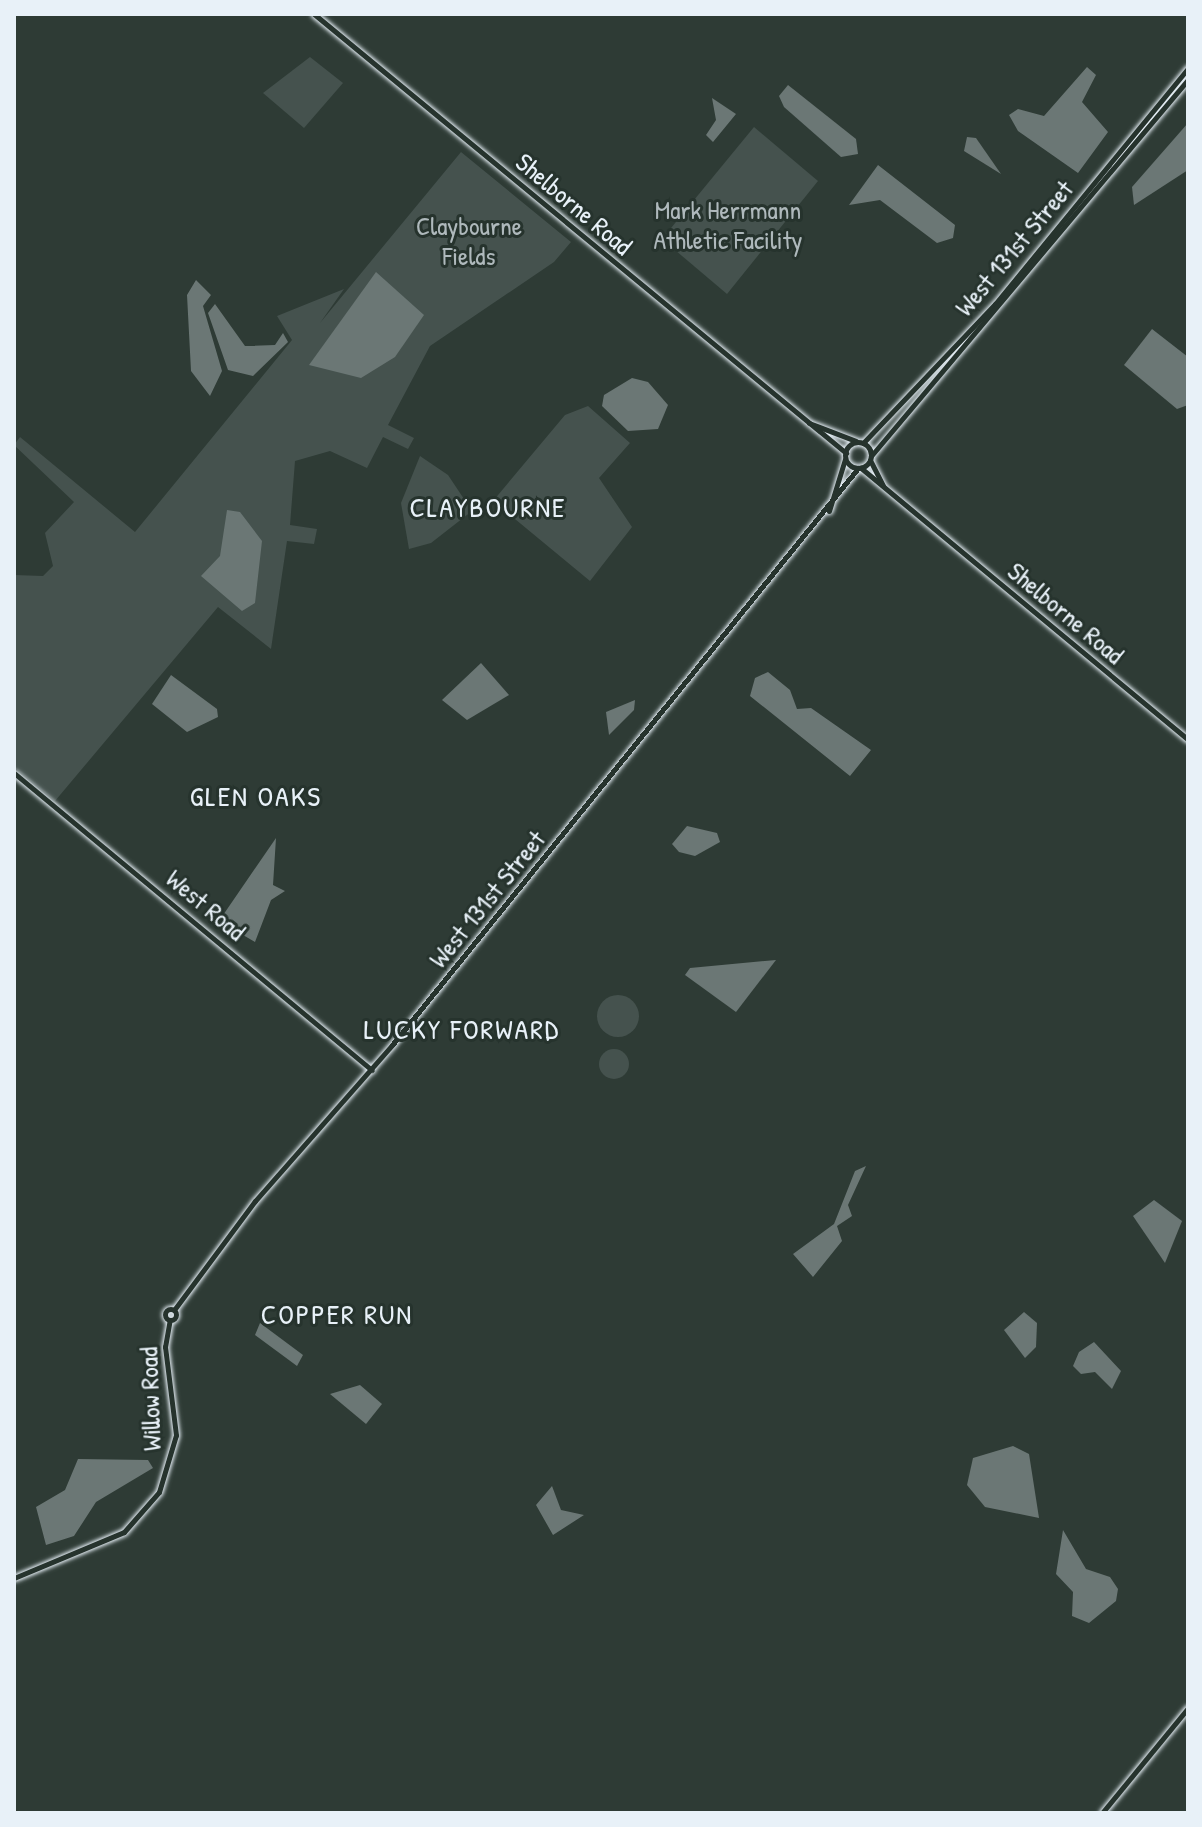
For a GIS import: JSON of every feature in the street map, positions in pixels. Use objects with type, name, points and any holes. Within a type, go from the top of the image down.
[{"type":"street","name":"Shelborne Road","points":[[314,14],[1188,739]]},
{"type":"street","name":"West 131st Street","points":[[829,511],[846,455],[995,304],[1188,68]]},
{"type":"street","name":"West 131st Street","points":[[174,1310],[287,1162],[372,1070],[829,511],[860,468],[1188,80]]},
{"type":"street","name":"Shelborne Road","points":[[808,423],[861,443],[883,486]]},
{"type":"street","name":"West Road","points":[[14,773],[372,1070]]},
{"type":"street","name":"Willow Road","points":[[14,1578],[104,1544],[138,1521],[159,1492],[176,1435],[165,1347],[170,1320],[166,1314],[174,1310]]},
{"type":"street","points":[[1102,1813],[1188,1708]]},
{"type":"green space","points":[[310,57],[343,83],[304,128],[263,93]]},
{"type":"green space","name":"Mark Herrmann Athletic Facility","points":[[754,127],[818,181],[727,294],[662,239]]},
{"type":"green space","name":"Claybourne Fields","points":[[461,152],[571,242],[554,262],[430,346],[388,425],[414,438],[408,449],[383,437],[367,468],[330,451],[295,461],[290,525],[317,529],[314,544],[287,541],[271,649],[218,607],[55,801],[14,767],[14,575],[43,576],[53,566],[45,533],[74,502],[14,445],[20,437],[135,532],[292,340],[277,316],[344,289],[320,323]]},
{"type":"green space","points":[[588,406],[630,443],[599,478],[632,527],[590,581],[493,501],[565,415]]},
{"type":"green space","points":[[420,456],[448,475],[472,511],[431,543],[409,549],[401,503]]},
{"type":"green space","points":[[618,995],[633,1001],[639,1016],[633,1031],[618,1037],[603,1031],[597,1016],[603,1001]]},
{"type":"green space","points":[[614,1049],[620,1050],[628,1058],[628,1070],[620,1078],[614,1079],[608,1078],[600,1070],[599,1064],[600,1058],[608,1050]]},
{"type":"shaded area","points":[[1087,67],[1096,75],[1082,102],[1108,132],[1078,173],[1018,131],[1009,115],[1018,109],[1044,116]]},
{"type":"shaded area","points":[[788,85],[856,139],[858,154],[841,157],[784,107],[779,96]]},
{"type":"shaded area","points":[[712,98],[736,114],[713,142],[706,135],[716,120]]},
{"type":"shaded area","points":[[1188,123],[1188,170],[1134,205],[1132,187]]},
{"type":"shaded area","points":[[967,137],[976,138],[1001,174],[964,151]]},
{"type":"shaded area","points":[[878,165],[955,225],[953,238],[937,243],[880,200],[849,205]]},
{"type":"shaded area","points":[[376,272],[424,315],[395,357],[361,378],[309,365]]},
{"type":"shaded area","points":[[196,280],[211,295],[203,306],[222,371],[210,396],[191,371],[187,295]]},
{"type":"shaded area","points":[[215,304],[245,346],[275,345],[283,333],[288,342],[253,376],[228,370],[208,313]]},
{"type":"shaded area","points":[[1152,329],[1188,357],[1188,405],[1177,409],[1124,365]]},
{"type":"shaded area","points":[[632,378],[648,382],[668,405],[658,429],[628,431],[602,406],[604,395]]},
{"type":"shaded area","points":[[227,510],[240,512],[262,541],[255,603],[242,611],[201,576],[220,556]]},
{"type":"shaded area","points":[[481,663],[509,695],[467,720],[442,700]]},
{"type":"shaded area","points":[[768,672],[790,690],[797,709],[811,708],[871,750],[850,776],[750,696],[755,678]]},
{"type":"shaded area","points":[[171,675],[217,709],[218,717],[187,732],[152,704]]},
{"type":"shaded area","points":[[635,700],[634,710],[609,735],[606,712]]},
{"type":"shaded area","points":[[687,826],[717,833],[720,842],[695,856],[679,852],[672,844]]},
{"type":"shaded area","points":[[276,838],[273,885],[285,891],[271,900],[255,942],[219,921]]},
{"type":"shaded area","points":[[776,960],[736,1012],[685,975],[690,968]]},
{"type":"shaded area","points":[[866,1166],[848,1205],[852,1216],[837,1226],[842,1241],[813,1277],[793,1254],[834,1224],[855,1171]]},
{"type":"shaded area","points":[[1154,1200],[1182,1221],[1165,1263],[1133,1216]]},
{"type":"shaded area","points":[[1024,1312],[1037,1323],[1036,1347],[1025,1358],[1004,1330]]},
{"type":"shaded area","points":[[260,1323],[303,1355],[297,1366],[255,1335]]},
{"type":"shaded area","points":[[1094,1342],[1121,1371],[1112,1389],[1095,1372],[1081,1374],[1073,1366],[1079,1352]]},
{"type":"shaded area","points":[[360,1385],[382,1404],[366,1424],[330,1394]]},
{"type":"shaded area","points":[[1013,1446],[1029,1454],[1039,1518],[985,1507],[967,1485],[973,1458]]},
{"type":"shaded area","points":[[78,1459],[148,1460],[153,1468],[96,1502],[74,1536],[46,1545],[36,1507],[65,1490]]},
{"type":"shaded area","points":[[552,1486],[561,1510],[584,1515],[553,1535],[536,1505]]},
{"type":"shaded area","points":[[1063,1530],[1086,1569],[1110,1577],[1118,1589],[1116,1601],[1089,1623],[1072,1616],[1073,1592],[1056,1574]]},
{"type":"district","name":"CLAYBOURNE","points":[[488,507]]},
{"type":"district","name":"GLEN OAKS","points":[[256,796]]},
{"type":"district","name":"LUCKY FORWARD","points":[[462,1029]]},
{"type":"district","name":"COPPER RUN","points":[[337,1314]]}]
